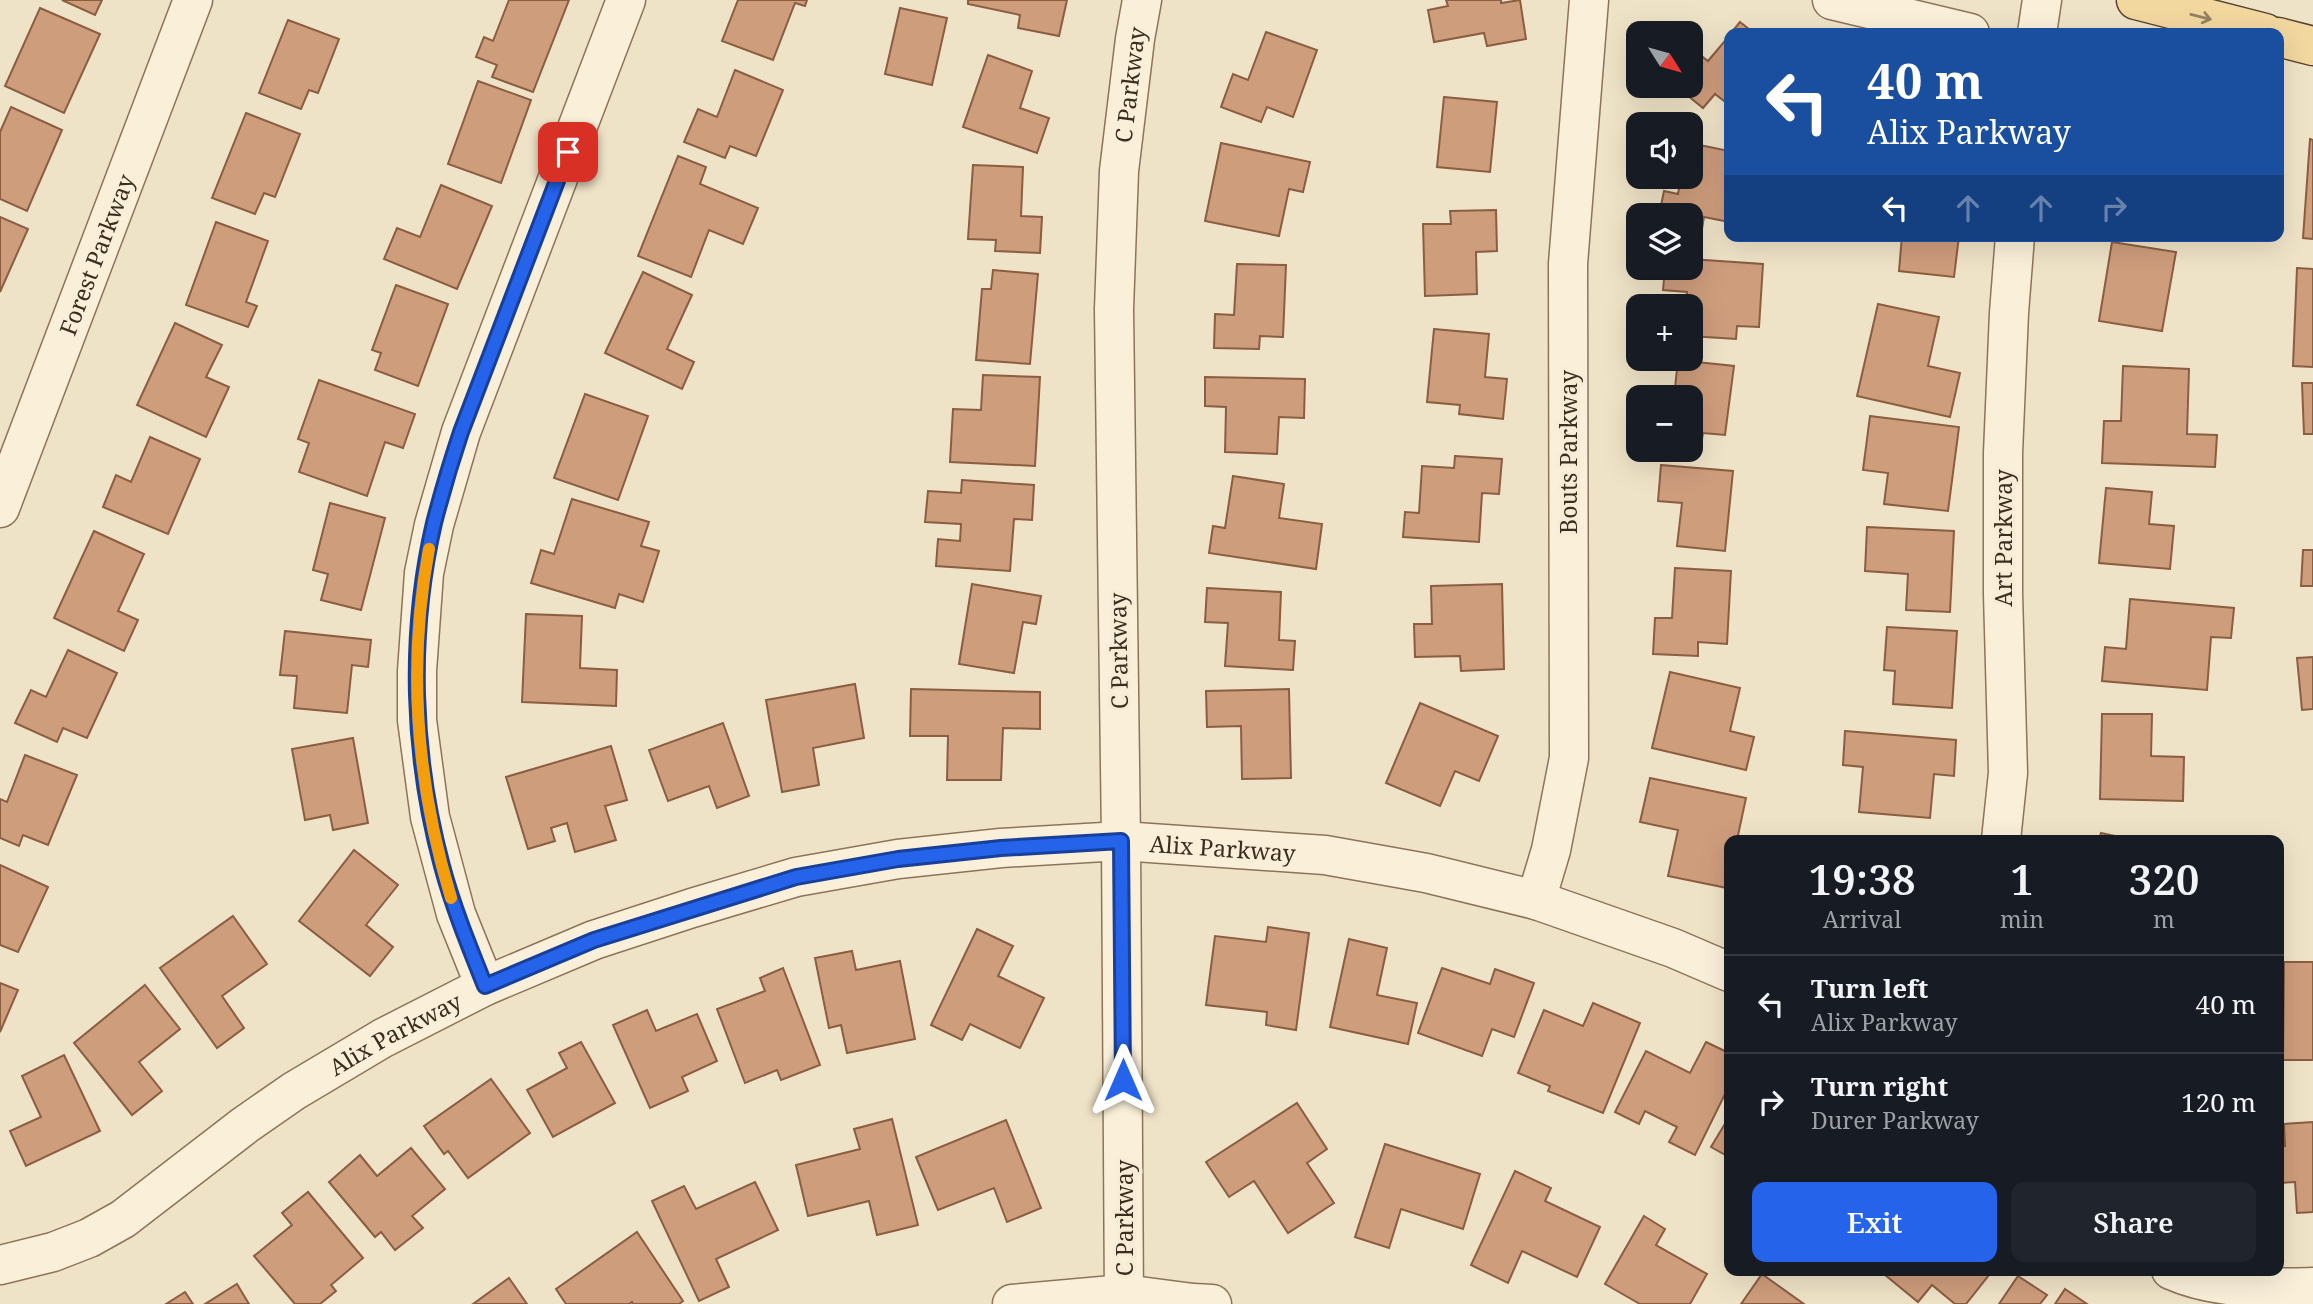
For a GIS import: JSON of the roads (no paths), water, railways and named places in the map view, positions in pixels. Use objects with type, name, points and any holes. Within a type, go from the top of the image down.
[{"type":"main road","points":[[2136,0],[2245,28]]},
{"type":"main road","points":[[2284,39],[2313,46]]},
{"type":"street","name":"Forest Parkway","points":[[0,508],[193,0]]},
{"type":"street","points":[[485,986],[456,914],[430,817],[417,720],[416,671],[425,573],[440,502],[461,432],[626,0]]},
{"type":"street","name":"C Parkway","points":[[1124,1299],[1114,309],[1119,171],[1142,0]]},
{"type":"street","name":"Bouts Parkway","points":[[1536,900],[1554,838],[1569,758],[1568,264],[1589,0]]},
{"type":"street","points":[[1832,0],[1949,28]]},
{"type":"street","points":[[2038,28],[2042,0]]},
{"type":"street","name":"Art Parkway","points":[[2002,835],[2008,773],[2003,594],[2003,453],[2015,242]]},
{"type":"street","name":"Alix Parkway","points":[[0,1265],[54,1252],[89,1238],[123,1219],[245,1125],[294,1091],[383,1038],[485,986],[594,940],[796,877],[898,859],[1001,848],[1121,841],[1325,855],[1426,873],[1536,900],[1674,948],[1724,970]]},
{"type":"street","points":[[2185,1276],[2222,1285],[2262,1288],[2313,1287]]},
{"type":"street","points":[[1012,1304],[1124,1299],[1212,1304]]}]
